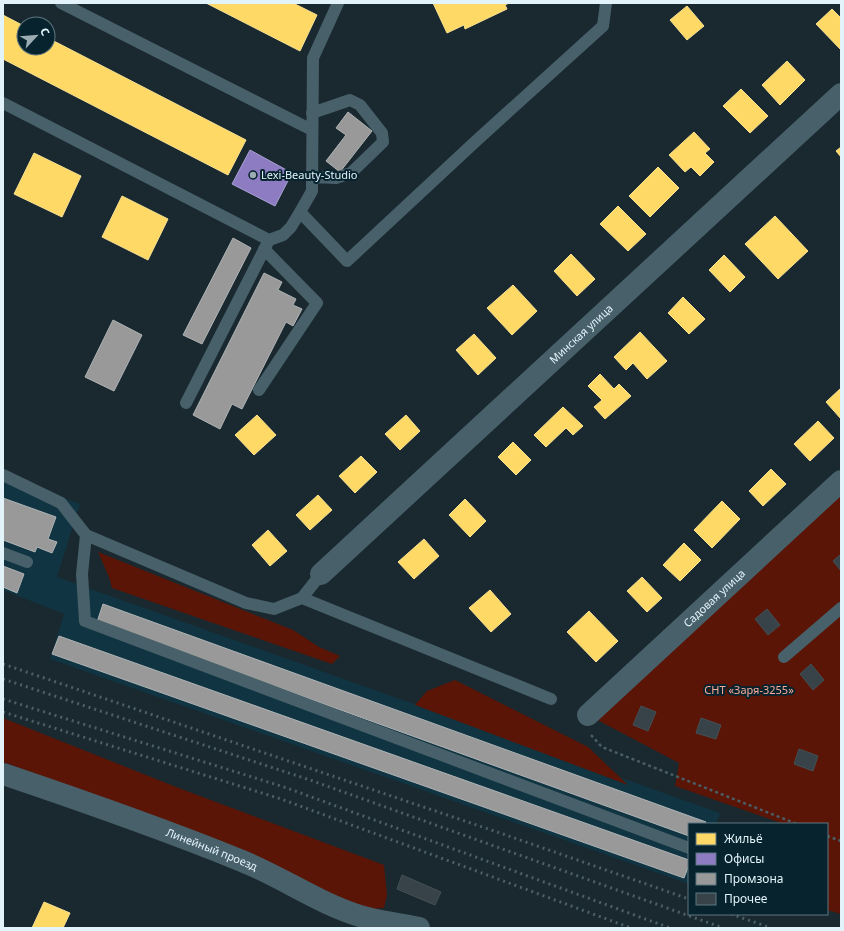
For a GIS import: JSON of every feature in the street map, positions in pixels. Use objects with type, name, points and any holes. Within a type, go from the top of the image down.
[{"type":"street","name":"Минская улица","points":[[321,574],[841,94]]},
{"type":"street","name":"Садовая улица","points":[[588,715],[841,481]]},
{"type":"street","name":"Линейный проезд","points":[[3,774],[96,806],[243,861],[343,910],[380,925],[419,928]]},
{"type":"lane","points":[[61,3],[312,130]]},
{"type":"lane","points":[[186,403],[267,245],[283,235],[290,227],[312,191],[313,58],[338,3]]},
{"type":"lane","points":[[300,212],[346,261],[603,26],[606,3]]},
{"type":"lane","points":[[312,113],[350,100],[360,105],[382,133],[383,142],[351,173],[336,178],[312,177]]},
{"type":"lane","points":[[3,103],[267,245],[317,303],[259,390]]},
{"type":"lane","points":[[3,475],[61,503],[86,535],[246,603],[274,609],[302,598],[321,574]]},
{"type":"lane","points":[[86,535],[82,574],[85,621],[688,848]]},
{"type":"lane","points":[[3,553],[27,562]]},
{"type":"lane","points":[[302,598],[551,699]]},
{"type":"lane","points":[[784,657],[841,608]]},
{"type":"path","points":[[588,715],[589,732],[602,747],[794,823]]},
{"type":"path","points":[[828,836],[841,841]]},
{"type":"shaded area","points":[[3,475],[80,504],[57,577],[720,813],[716,823],[688,823],[688,884],[50,659],[64,614],[3,590]]},
{"type":"green space","name":"СНТ «Заря-3255»","points":[[841,481],[841,914],[828,910],[828,823],[781,823],[675,786],[679,763],[588,715]]},
{"type":"green space","points":[[98,552],[293,630],[319,647],[340,656],[332,664],[112,588]]},
{"type":"green space","points":[[455,680],[588,747],[628,785],[415,705],[427,691]]},
{"type":"green space","points":[[3,718],[176,787],[384,865],[387,895],[384,908],[370,909],[342,899],[53,780],[3,762]]},
{"type":"building: Жильё","points":[[206,3],[293,3],[317,15],[300,51]]},
{"type":"building: Жильё","points":[[433,3],[509,3],[505,5],[507,9],[465,29],[464,25],[447,33]]},
{"type":"building: Жильё","points":[[687,6],[704,26],[687,40],[670,20]]},
{"type":"building: Жильё","points":[[832,9],[841,18],[841,50],[816,24]]},
{"type":"building: Жильё","points":[[3,15],[16,22],[16,56],[56,56],[56,42],[246,140],[228,175],[3,59]]},
{"type":"building: Жильё","points":[[787,61],[805,80],[780,105],[762,85]]},
{"type":"building: Жильё","points":[[741,89],[768,116],[750,133],[723,106]]},
{"type":"building: Жильё","points":[[694,132],[710,149],[705,153],[714,162],[700,176],[691,167],[685,172],[669,155]]},
{"type":"building: Жильё","points":[[841,147],[841,157],[836,151]]},
{"type":"building: Жильё","points":[[34,153],[81,176],[62,217],[14,194]]},
{"type":"building: Жильё","points":[[658,167],[679,188],[650,217],[629,196]]},
{"type":"building: Жильё","points":[[122,196],[168,219],[148,260],[102,237]]},
{"type":"building: Жильё","points":[[618,206],[646,234],[628,251],[600,224]]},
{"type":"building: Жильё","points":[[775,216],[808,251],[778,279],[745,244]]},
{"type":"building: Жильё","points":[[571,254],[595,279],[577,296],[554,271]]},
{"type":"building: Жильё","points":[[724,255],[745,277],[730,292],[709,270]]},
{"type":"building: Жильё","points":[[513,285],[537,311],[512,335],[487,308]]},
{"type":"building: Жильё","points":[[683,297],[705,319],[689,334],[668,313]]},
{"type":"building: Жильё","points":[[640,332],[667,361],[647,379],[633,363],[626,370],[614,357]]},
{"type":"building: Жильё","points":[[474,334],[496,358],[478,375],[456,350]]},
{"type":"building: Жильё","points":[[600,374],[614,389],[619,384],[631,396],[605,419],[594,407],[602,400],[588,386]]},
{"type":"building: Жильё","points":[[841,388],[841,419],[826,402]]},
{"type":"building: Жильё","points":[[563,407],[583,426],[573,435],[566,428],[546,447],[534,435]]},
{"type":"building: Жильё","points":[[257,415],[276,435],[254,455],[235,435]]},
{"type":"building: Жильё","points":[[406,415],[420,431],[400,450],[385,434]]},
{"type":"building: Жильё","points":[[818,421],[834,438],[810,461],[794,444]]},
{"type":"building: Жильё","points":[[513,442],[531,460],[516,475],[498,457]]},
{"type":"building: Жильё","points":[[361,456],[377,472],[355,493],[339,476]]},
{"type":"building: Жильё","points":[[771,469],[786,484],[763,506],[749,491]]},
{"type":"building: Жильё","points":[[318,495],[332,510],[310,530],[296,515]]},
{"type":"building: Жильё","points":[[465,499],[486,521],[470,537],[449,515]]},
{"type":"building: Жильё","points":[[722,501],[740,519],[712,548],[694,530]]},
{"type":"building: Жильё","points":[[268,530],[287,551],[270,566],[252,545]]},
{"type":"building: Жильё","points":[[424,539],[439,556],[414,579],[398,562]]},
{"type":"building: Жильё","points":[[684,543],[701,560],[680,581],[663,565]]},
{"type":"building: Жильё","points":[[642,577],[662,598],[647,612],[627,591]]},
{"type":"building: Жильё","points":[[490,590],[511,614],[491,632],[469,608]]},
{"type":"building: Жильё","points":[[589,611],[618,641],[596,662],[567,632]]},
{"type":"building: Жильё","points":[[44,902],[70,913],[63,928],[32,928]]},
{"type":"building: Офисы","points":[[250,150],[292,173],[275,206],[232,184]]},
{"type":"building: Промзона","points":[[348,112],[372,131],[340,172],[326,161],[346,135],[336,128]]},
{"type":"building: Промзона","points":[[233,238],[251,248],[202,344],[183,335]]},
{"type":"building: Промзона","points":[[264,273],[282,282],[278,290],[296,299],[293,305],[302,309],[293,326],[286,322],[242,409],[232,404],[220,429],[193,415]]},
{"type":"building: Промзона","points":[[113,320],[142,335],[114,391],[85,377]]},
{"type":"building: Промзона","points":[[3,498],[56,517],[48,539],[57,542],[52,553],[37,547],[35,552],[3,540]]},
{"type":"building: Промзона","points":[[3,566],[24,574],[17,593],[3,587]]},
{"type":"building: Промзона","points":[[103,604],[706,822],[688,823],[688,836],[97,622]]},
{"type":"building: Промзона","points":[[59,636],[688,860],[688,868],[684,878],[52,654]]},
{"type":"building: Прочее","points":[[841,554],[841,571],[833,561]]},
{"type":"building: Прочее","points":[[767,609],[780,625],[768,635],[755,619]]},
{"type":"building: Прочее","points":[[811,664],[824,680],[813,690],[800,674]]},
{"type":"building: Прочее","points":[[641,706],[656,712],[648,731],[633,725]]},
{"type":"building: Прочее","points":[[701,718],[721,725],[716,739],[696,733]]},
{"type":"building: Прочее","points":[[799,749],[818,756],[813,771],[794,764]]},
{"type":"building: Прочее","points":[[402,875],[441,892],[435,905],[397,889]]},
{"type":"railway","points":[[3,664],[503,834],[688,899]]},
{"type":"railway","points":[[3,679],[310,780],[723,928]]},
{"type":"railway","points":[[3,699],[284,787],[670,928]]},
{"type":"railway","points":[[3,712],[281,799],[631,928]]},
{"type":"railway","points":[[734,915],[771,928]]},
{"type":"place","name":"Lexi-Beauty-Studio","points":[[253,175]]}]
